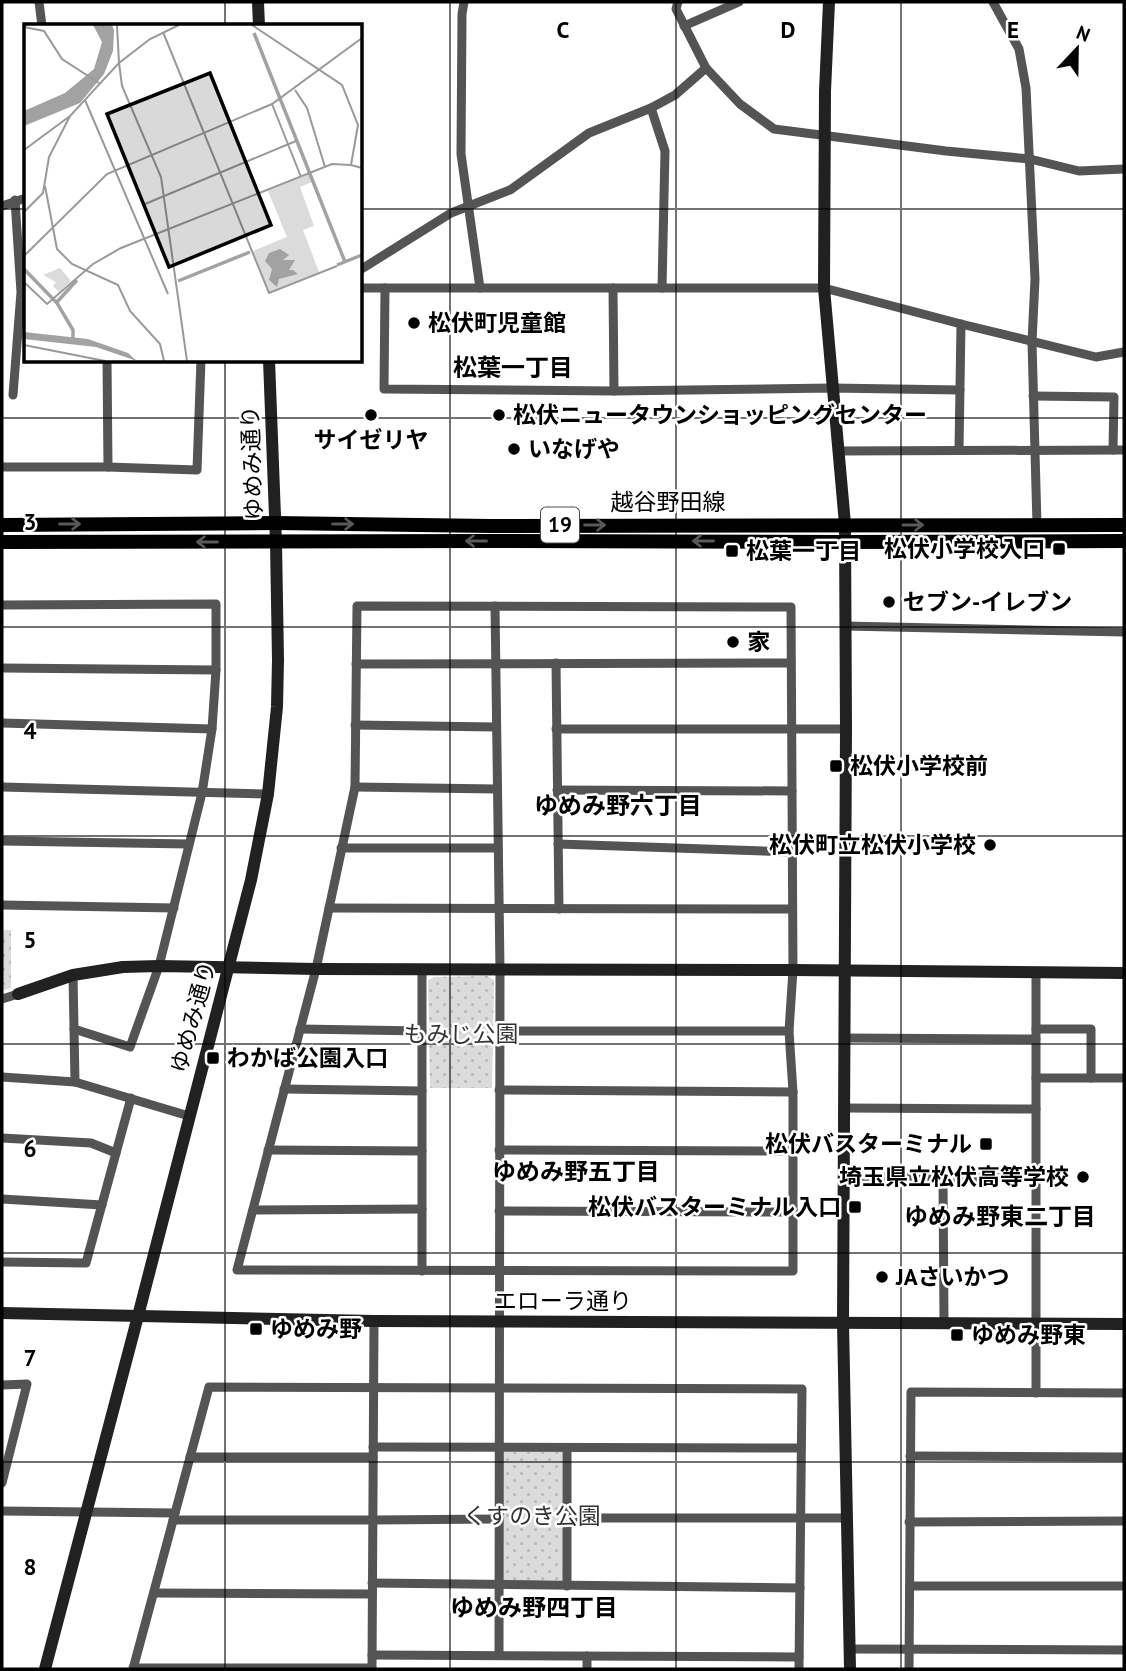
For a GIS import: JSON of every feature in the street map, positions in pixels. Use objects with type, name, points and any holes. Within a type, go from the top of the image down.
[{"type":"main road","name":"越谷野田線","points":[[2,525],[1124,525]]},
{"type":"main road","name":"越谷野田線","points":[[2,542],[1124,541]]},
{"type":"street","points":[[38,2],[43,24]]},
{"type":"street","points":[[258,2],[259,24]]},
{"type":"street","points":[[464,2],[461,154],[480,289]]},
{"type":"street","points":[[678,2],[676,9],[706,68],[740,104],[774,129],[1030,159],[1079,172],[1124,169]]},
{"type":"street","points":[[684,26],[739,2]]},
{"type":"street","points":[[829,2],[825,91],[824,288],[845,524],[845,1108],[842,1323],[850,1669]]},
{"type":"street","points":[[993,2],[1019,49],[1026,88],[1035,279],[1032,342],[1037,526]]},
{"type":"street","points":[[362,269],[452,214],[510,190],[589,134],[651,108],[675,94],[706,68]]},
{"type":"street","points":[[651,108],[665,151],[663,288]]},
{"type":"street","points":[[2,206],[24,199]]},
{"type":"street","points":[[13,395],[21,292],[15,201]]},
{"type":"street","points":[[362,288],[824,288],[1096,357],[1124,352]]},
{"type":"street","points":[[385,288],[384,389],[960,390]]},
{"type":"street","points":[[613,288],[614,391]]},
{"type":"street","points":[[959,450],[961,324]]},
{"type":"street","points":[[107,362],[108,467]]},
{"type":"street","points":[[2,467],[197,470],[201,362]]},
{"type":"street","name":"ゆめみ通り","points":[[45,1669],[251,880],[268,794],[278,660],[269,362]]},
{"type":"street","points":[[1033,397],[1114,397],[1114,450]]},
{"type":"street","points":[[839,451],[1124,450]]},
{"type":"street","points":[[2,605],[216,604],[216,670],[212,729],[202,793],[159,966],[130,1047],[74,1029]]},
{"type":"street","points":[[357,606],[791,607],[791,663],[793,970],[789,1031],[793,1092],[793,1271],[237,1270],[316,969],[355,787],[357,606]]},
{"type":"street","points":[[495,606],[500,969],[499,1655]]},
{"type":"street","points":[[845,626],[1124,632]]},
{"type":"street","points":[[556,663],[559,909]]},
{"type":"street","points":[[356,664],[791,663]]},
{"type":"street","points":[[2,667],[216,670]]},
{"type":"street","points":[[2,723],[212,729]]},
{"type":"street","points":[[355,725],[496,727]]},
{"type":"street","points":[[556,729],[846,729]]},
{"type":"street","points":[[2,787],[268,794]]},
{"type":"street","points":[[355,787],[497,789]]},
{"type":"street","points":[[557,790],[792,791]]},
{"type":"street","points":[[2,841],[189,844]]},
{"type":"street","points":[[558,844],[792,852]]},
{"type":"street","points":[[341,848],[498,848]]},
{"type":"street","points":[[2,905],[174,908]]},
{"type":"street","points":[[329,908],[792,909]]},
{"type":"street","points":[[2,999],[73,975],[123,967],[159,966],[1124,973]]},
{"type":"street","points":[[422,970],[422,1271]]},
{"type":"street","points":[[1036,973],[1036,1393]]},
{"type":"street","points":[[73,975],[75,1082]]},
{"type":"street","points":[[300,1029],[422,1031]]},
{"type":"street","points":[[844,1038],[1036,1034],[1091,1029],[1091,1078]]},
{"type":"street","points":[[499,1031],[789,1031]]},
{"type":"street","points":[[2,1077],[75,1082],[189,1116]]},
{"type":"street","points":[[1036,1078],[1124,1078]]},
{"type":"street","points":[[284,1089],[422,1091]]},
{"type":"street","points":[[499,1090],[793,1092]]},
{"type":"street","points":[[2,1262],[86,1263],[131,1098]]},
{"type":"street","points":[[845,1108],[1036,1109]]},
{"type":"street","points":[[2,1138],[91,1143],[116,1153]]},
{"type":"street","points":[[268,1150],[422,1151]]},
{"type":"street","points":[[499,1150],[793,1151]]},
{"type":"street","points":[[844,1177],[1036,1178]]},
{"type":"street","points":[[943,1177],[944,1323]]},
{"type":"street","points":[[2,1199],[102,1205]]},
{"type":"street","points":[[253,1210],[422,1209]]},
{"type":"street","points":[[499,1211],[794,1212]]},
{"type":"street","name":"エローラ通り","points":[[2,1313],[374,1321],[1124,1324]]},
{"type":"street","points":[[374,1321],[374,1388],[373,1452],[373,1520],[372,1583],[372,1668],[133,1668],[209,1387],[374,1388],[498,1388],[802,1390],[799,1669]]},
{"type":"street","points":[[2,1385],[27,1384],[6,1450],[2,1483]]},
{"type":"street","points":[[909,1669],[911,1392],[1124,1393]]},
{"type":"street","points":[[190,1457],[498,1447],[801,1448]]},
{"type":"street","points":[[567,1448],[568,1586]]},
{"type":"street","points":[[910,1457],[1124,1457]]},
{"type":"street","points":[[2,1511],[373,1520],[499,1519]]},
{"type":"street","points":[[567,1518],[847,1518]]},
{"type":"street","points":[[909,1521],[1124,1521]]},
{"type":"street","points":[[372,1583],[800,1588]]},
{"type":"street","points":[[910,1586],[1124,1586]]},
{"type":"street","points":[[154,1593],[372,1594]]},
{"type":"street","points":[[849,1649],[1124,1650]]},
{"type":"street","points":[[372,1655],[799,1657]]},
{"type":"street","points":[[587,1656],[587,1669]]},
{"type":"green space","points":[[2,930],[11,930],[11,988],[2,991]]},
{"type":"green space","name":"もみじ公園","points":[[488,976],[494,980],[492,1088],[430,1088],[428,980],[434,977]]},
{"type":"green space","name":"くすのき公園","points":[[502,1452],[562,1452],[563,1580],[503,1581]]},
{"type":"place","name":"松伏町児童館","points":[[414,323]]},
{"type":"place","name":"サイゼリヤ","points":[[371,415]]},
{"type":"place","name":"松伏ニュータウンショッピングセンター","points":[[499,415]]},
{"type":"place","name":"いなげや","points":[[514,449]]},
{"type":"place","name":"松伏小学校入口","points":[[1059,549]]},
{"type":"place","name":"松葉一丁目","points":[[732,551]]},
{"type":"place","name":"セブン-イレブン","points":[[889,602]]},
{"type":"place","name":"家","points":[[733,642]]},
{"type":"place","name":"松伏小学校前","points":[[836,766]]},
{"type":"place","name":"松伏町立松伏小学校","points":[[990,845]]},
{"type":"place","name":"わかば公園入口","points":[[213,1058]]},
{"type":"place","name":"松伏バスターミナル","points":[[986,1144]]},
{"type":"place","name":"埼玉県立松伏高等学校","points":[[1083,1177]]},
{"type":"place","name":"松伏バスターミナル入口","points":[[855,1207]]},
{"type":"place","name":"JAさいかつ","points":[[882,1277]]},
{"type":"place","name":"ゆめみ野","points":[[256,1329]]},
{"type":"place","name":"ゆめみ野東","points":[[957,1335]]},
{"type":"district","name":"松葉一丁目","points":[[513,368]]},
{"type":"district","name":"ゆめみ野六丁目","points":[[618,806]]},
{"type":"district","name":"ゆめみ野五丁目","points":[[576,1172]]},
{"type":"district","name":"ゆめみ野東二丁目","points":[[1000,1217]]},
{"type":"district","name":"ゆめみ野四丁目","points":[[534,1608]]}]
